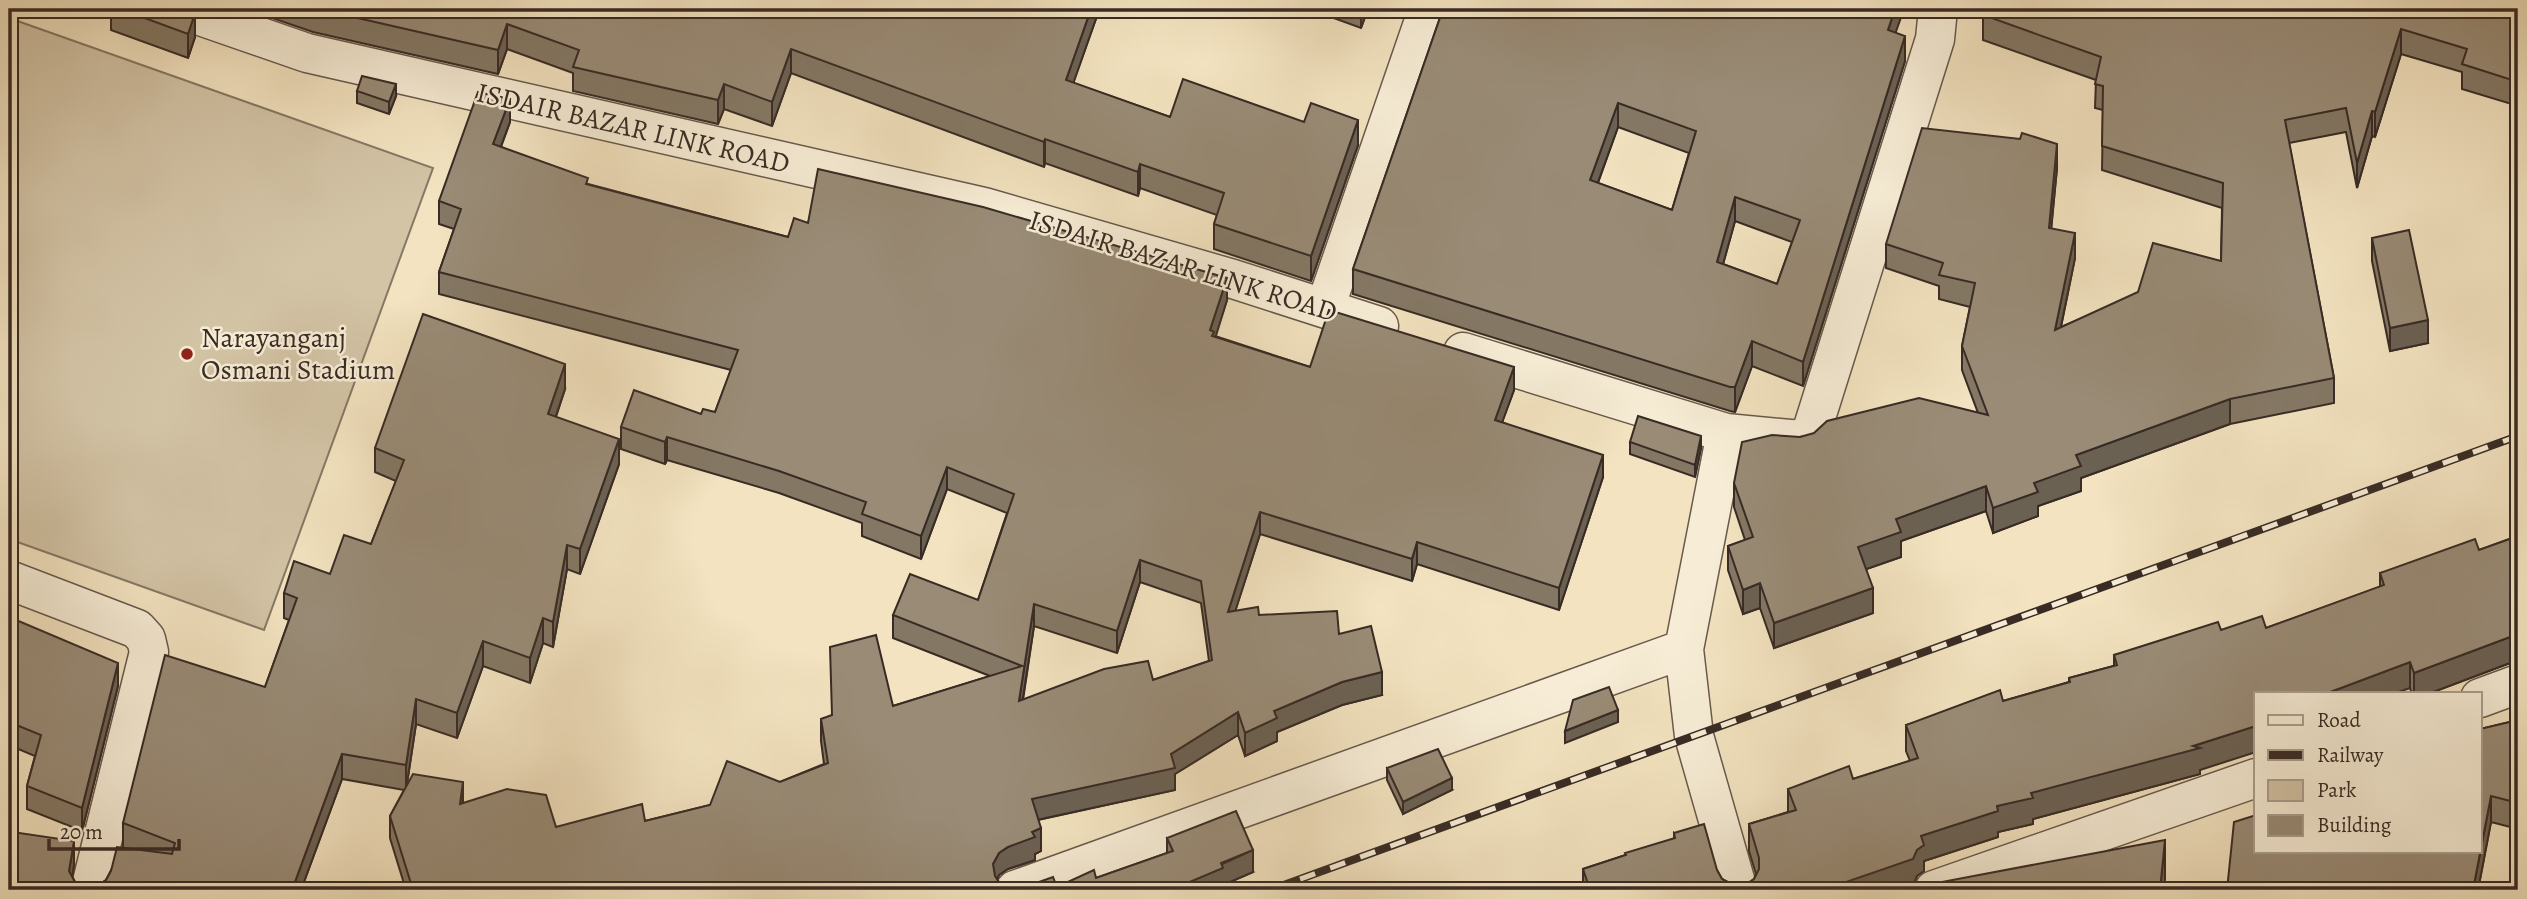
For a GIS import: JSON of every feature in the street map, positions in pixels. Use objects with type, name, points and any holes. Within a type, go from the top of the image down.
[{"type":"street","name":"ISDAIR BAZAR LINK ROAD","points":[[180,9],[307,53],[985,207],[1233,279],[1726,433],[1801,440],[1813,427],[1935,39],[1938,9]]},
{"type":"street","points":[[1325,309],[1428,9]]},
{"type":"street","points":[[1726,433],[1684,649],[1694,736],[1738,890]]},
{"type":"street","points":[[9,580],[136,629],[146,639],[149,652],[90,890]]},
{"type":"street","points":[[1015,890],[1684,649]]},
{"type":"street","points":[[2482,697],[2518,684]]},
{"type":"street","points":[[1934,890],[2254,779]]},
{"type":"green space","name":"Narayanganj Osmani Stadium","points":[[9,18],[433,168],[264,630],[9,539]]},
{"type":"building","points":[[120,9],[183,9],[195,13],[188,34]]},
{"type":"building","points":[[318,9],[1091,9],[1066,80],[1170,117],[1183,79],[1304,122],[1311,103],[1358,120],[1311,256],[1214,224],[1224,193],[1140,164],[1138,172],[1045,139],[1044,142],[791,49],[772,102],[724,84],[718,100],[573,67],[579,50],[507,24],[498,50]]},
{"type":"building","points":[[1443,9],[1895,9],[1888,30],[1905,36],[1803,362],[1752,341],[1735,387],[1730,387],[1353,269]],"holes":[[[1618,103],[1696,131],[1672,210],[1590,180]],[[1735,197],[1800,220],[1777,284],[1717,262]]]},
{"type":"building","points":[[1985,9],[2518,9],[2518,82],[2462,64],[2467,49],[2401,29],[2357,163],[2346,108],[2285,120],[2334,378],[2230,399],[2076,455],[2081,466],[2034,483],[2038,492],[1993,508],[1986,486],[1896,519],[1901,532],[1858,547],[1873,588],[1774,623],[1760,583],[1743,590],[1728,546],[1753,537],[1734,483],[1742,442],[1772,435],[1800,437],[1814,433],[1827,421],[1919,398],[1988,415],[1962,346],[1975,283],[1939,275],[1943,263],[1886,244],[1922,128],[2020,139],[2022,133],[2057,144],[2049,228],[2075,233],[2055,330],[2138,292],[2153,243],[2221,261],[2223,183],[2102,146],[2103,86],[2095,84],[2101,57],[1983,15]]},
{"type":"building","points":[[362,76],[396,84],[389,102],[357,91]]},
{"type":"building","points":[[478,92],[510,99],[493,144],[588,178],[586,184],[788,237],[794,218],[808,223],[818,169],[983,207],[1227,278],[1210,330],[1214,332],[1212,336],[1310,367],[1329,310],[1514,367],[1495,420],[1603,455],[1559,588],[1417,542],[1412,559],[1260,512],[1228,612],[1258,607],[1259,615],[1337,611],[1339,634],[1371,626],[1382,672],[1342,682],[1274,711],[1277,718],[1245,733],[1238,712],[1171,754],[1175,768],[1032,799],[1041,828],[1032,832],[1035,837],[999,853],[993,864],[1000,884],[1012,889],[1053,877],[1057,887],[1094,870],[1096,878],[1173,851],[1167,838],[1236,811],[1253,850],[1221,863],[1223,868],[1185,884],[1165,890],[759,890],[757,885],[744,890],[413,890],[390,816],[413,774],[463,782],[460,804],[507,789],[546,795],[556,827],[642,804],[645,821],[710,805],[727,761],[780,782],[828,763],[821,719],[832,715],[830,647],[876,635],[893,706],[1022,666],[893,615],[910,574],[978,600],[1014,494],[947,467],[921,536],[862,514],[866,502],[779,471],[667,437],[665,442],[621,427],[634,390],[701,414],[703,409],[715,412],[738,350],[439,272],[461,209],[439,201]],"holes":[[[1140,560],[1201,581],[1212,660],[1153,680],[1148,661],[1104,669],[1019,701],[1034,604],[1117,631]]]},
{"type":"building","points":[[2409,230],[2428,320],[2390,328],[2372,238]]},
{"type":"building","points":[[423,314],[565,364],[548,414],[619,439],[580,549],[567,545],[553,622],[543,618],[530,658],[483,641],[457,713],[416,699],[406,765],[342,754],[292,890],[9,890],[9,844],[13,832],[74,841],[69,871],[75,882],[85,887],[97,886],[106,880],[117,847],[172,854],[175,843],[123,823],[165,655],[265,687],[297,598],[284,593],[294,561],[330,574],[344,535],[371,544],[404,460],[375,448]]},
{"type":"building","points":[[1638,416],[1701,436],[1695,465],[1630,442]]},
{"type":"building","points":[[2518,536],[2518,637],[2510,637],[2414,673],[2410,662],[2330,692],[2254,692],[2254,727],[2193,746],[2200,748],[2031,793],[2033,798],[1997,806],[1998,811],[1921,836],[1924,845],[1917,850],[1913,859],[1823,890],[1590,890],[1583,869],[1675,838],[1674,833],[1704,824],[1722,879],[1733,885],[1745,885],[1754,879],[1759,869],[1759,858],[1749,824],[1796,810],[1788,789],[1849,766],[1853,779],[1918,758],[1906,725],[2000,690],[2003,701],[2070,682],[2069,678],[2117,665],[2114,655],[2218,622],[2221,630],[2262,616],[2266,628],[2384,585],[2380,573],[2475,539],[2479,550]]},
{"type":"building","points":[[9,617],[118,663],[82,808],[27,786],[41,735],[9,722]]},
{"type":"building","points":[[1609,687],[1618,710],[1565,731],[1573,700]]},
{"type":"building","points":[[2518,720],[2518,803],[2491,796],[2482,843],[2482,729]]},
{"type":"building","points":[[1438,749],[1452,778],[1403,802],[1387,768]]},
{"type":"building","points":[[2254,816],[2254,853],[2480,853],[2473,890],[2227,890],[2234,822]]},
{"type":"building","points":[[2165,840],[2160,890],[1931,890],[1931,884]]},
{"type":"railway","points":[[1270,890],[2518,436]]},
{"type":"place","name":"Narayanganj Osmani Stadium","points":[[187,354]]}]
